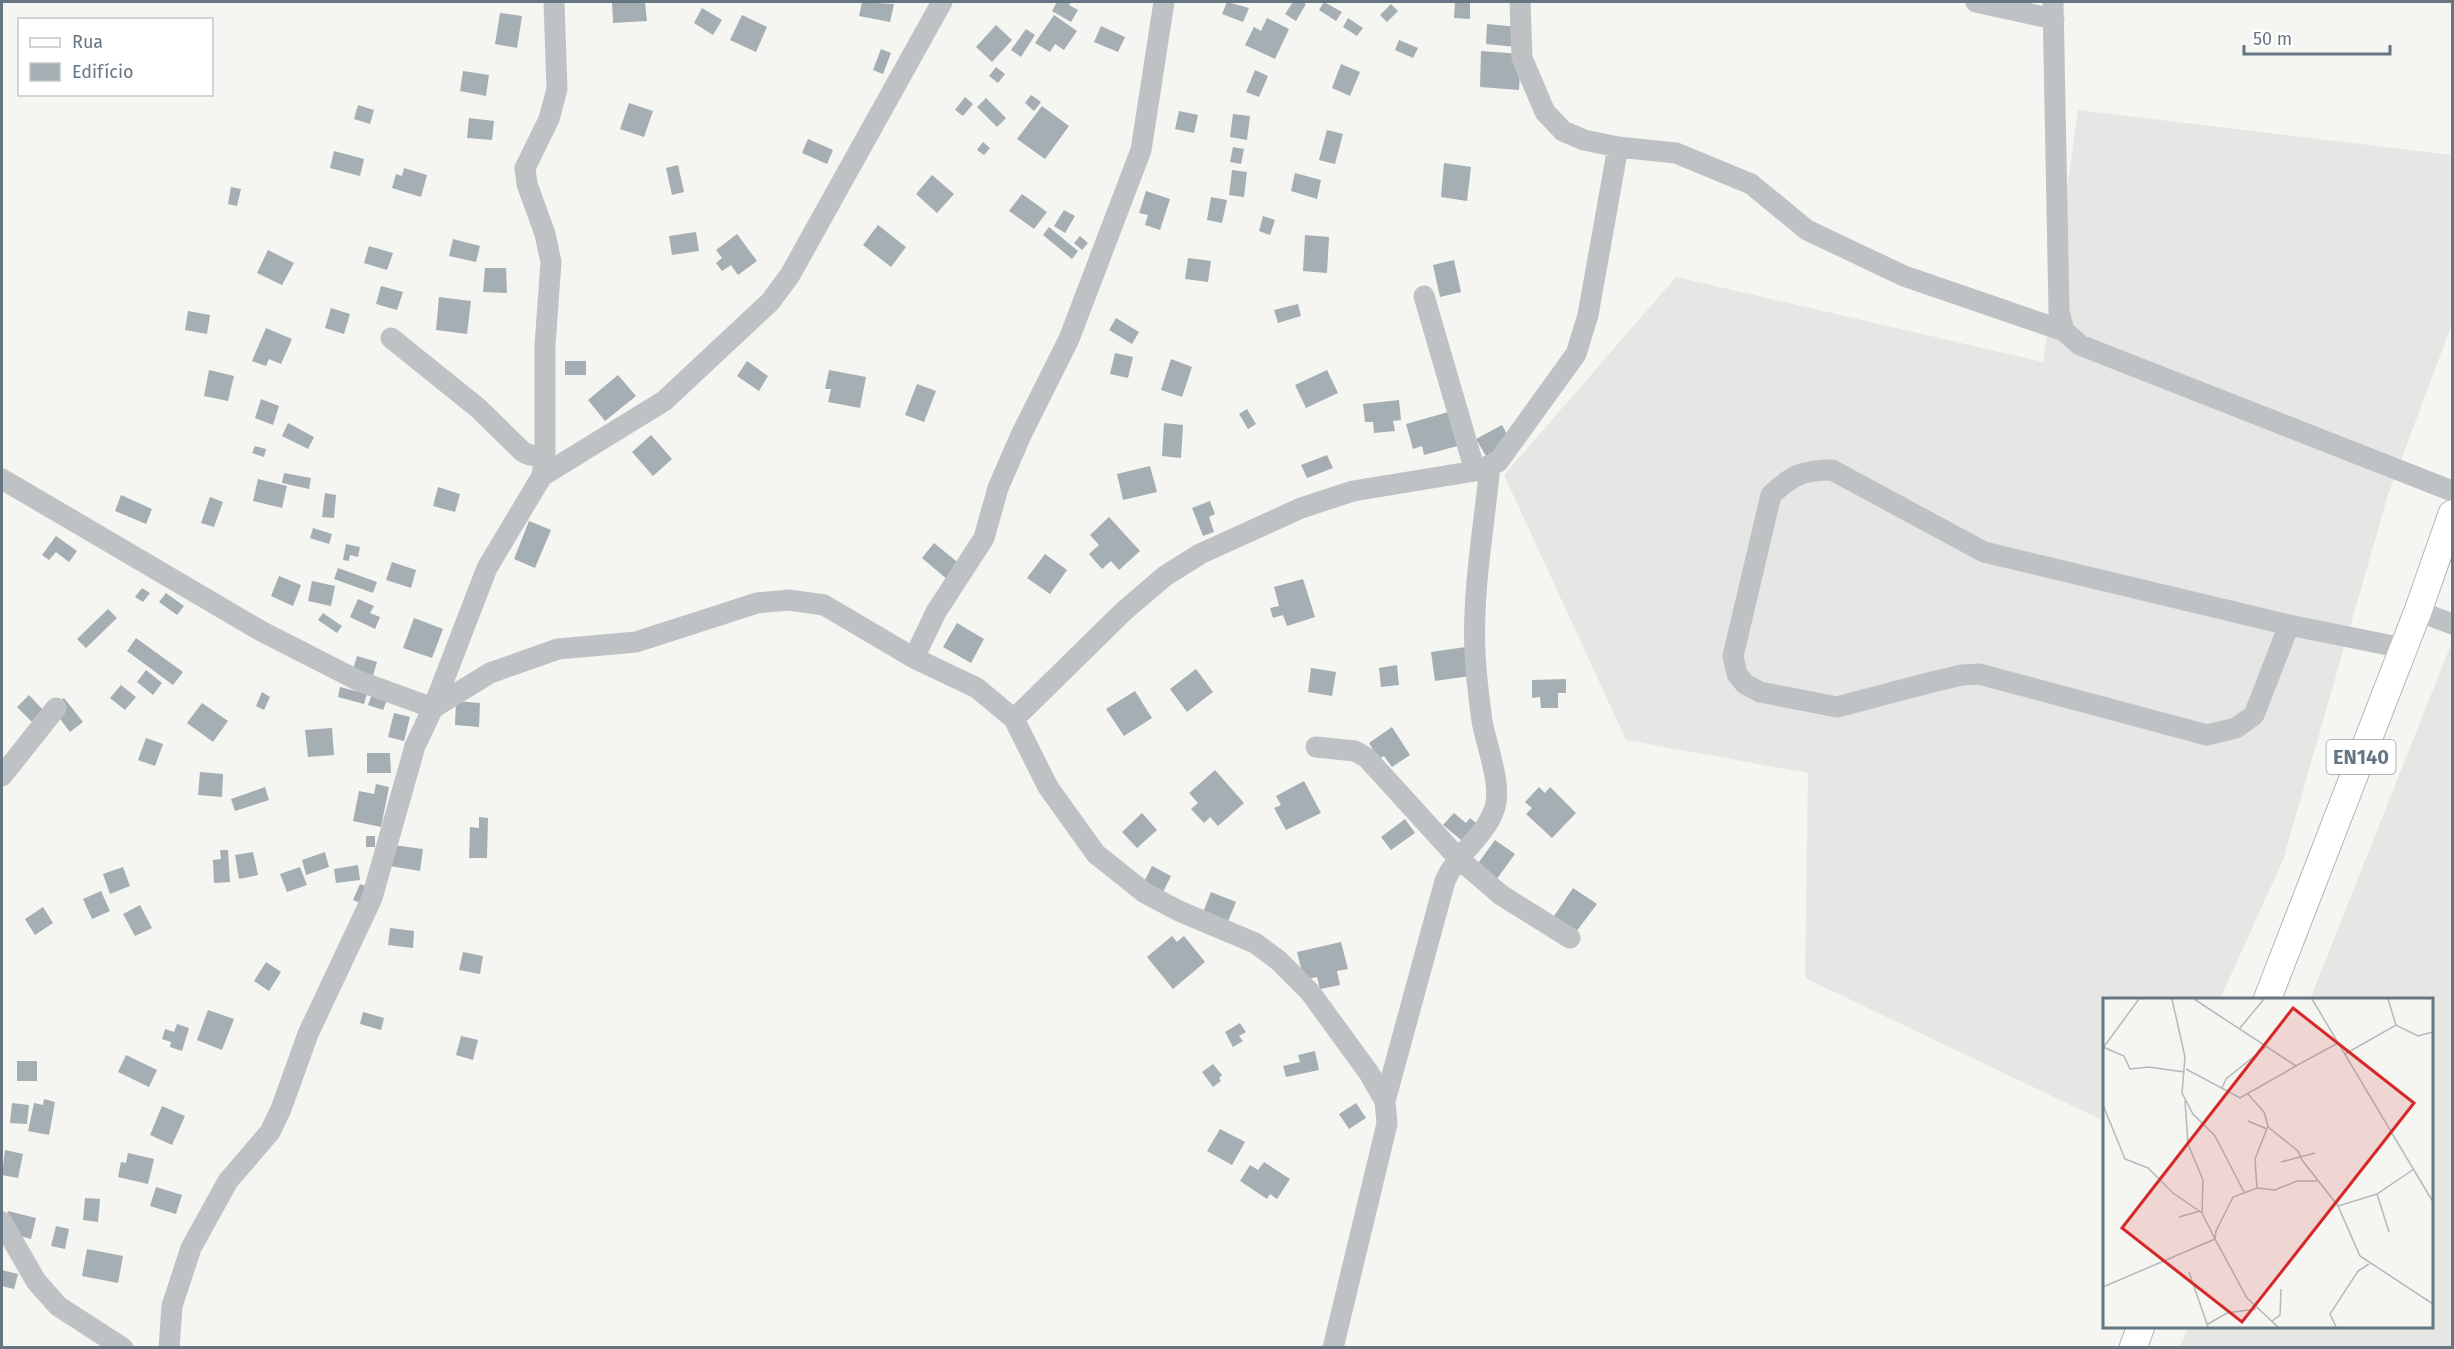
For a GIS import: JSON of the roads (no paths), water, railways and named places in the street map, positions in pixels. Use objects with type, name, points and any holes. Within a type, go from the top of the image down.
[{"type":"main road","name":"EN140","points":[[2267,998],[2418,610],[2452,514]]},
{"type":"main road","points":[[2133,1347],[2140,1328]]},
{"type":"street","points":[[169,1347],[172,1306],[191,1248],[228,1181],[270,1132],[281,1109],[308,1034],[372,898],[415,746],[433,708],[488,568],[542,476],[545,452],[545,345],[551,262],[545,234],[527,184],[525,168],[549,119],[557,89],[554,2]]},
{"type":"street","points":[[542,476],[664,401],[770,302],[790,275],[942,2]]},
{"type":"street","points":[[914,658],[936,612],[984,538],[998,488],[1021,435],[1069,339],[1142,150],[1164,2]]},
{"type":"street","points":[[1520,2],[1522,58],[1545,112],[1563,131],[1584,140],[1618,147],[1676,153],[1751,184],[1807,230],[1904,276],[2064,331],[2080,345],[2452,492]]},
{"type":"street","points":[[1976,2],[2053,10],[2059,311],[2064,331]]},
{"type":"street","points":[[1014,719],[1124,611],[1165,576],[1200,554],[1300,508],[1353,491],[1482,469],[1498,462],[1576,354],[1588,315],[1618,147]]},
{"type":"street","points":[[1333,1347],[1387,1125],[1385,1101],[1445,881],[1458,858],[1485,829],[1496,806],[1497,793],[1482,720],[1475,652],[1482,469],[1424,296]]},
{"type":"street","points":[[391,338],[478,408],[527,455],[536,456],[545,452]]},
{"type":"street","points":[[2289,626],[2254,715],[2236,728],[2206,735],[1979,674],[1962,675],[1932,682],[1837,708],[1761,692],[1745,684],[1737,674],[1733,656],[1771,495],[1788,479],[1809,470],[1832,470],[1984,552],[2289,626],[2403,648]]},
{"type":"street","points":[[2,479],[261,631],[359,681],[433,708]]},
{"type":"street","points":[[433,708],[490,673],[558,650],[636,642],[718,615],[768,602],[789,600],[824,605],[914,658],[977,688],[1014,719],[1048,787],[1096,854],[1145,893],[1179,911],[1255,943],[1278,960],[1310,992],[1369,1073],[1385,1101]]},
{"type":"street","points":[[2418,610],[2452,624]]},
{"type":"street","points":[[2,776],[56,708]]},
{"type":"street","points":[[1316,747],[1355,752],[1367,758],[1458,858],[1501,894],[1570,938]]},
{"type":"street","points":[[2,1222],[36,1281],[58,1306],[123,1347]]}]
